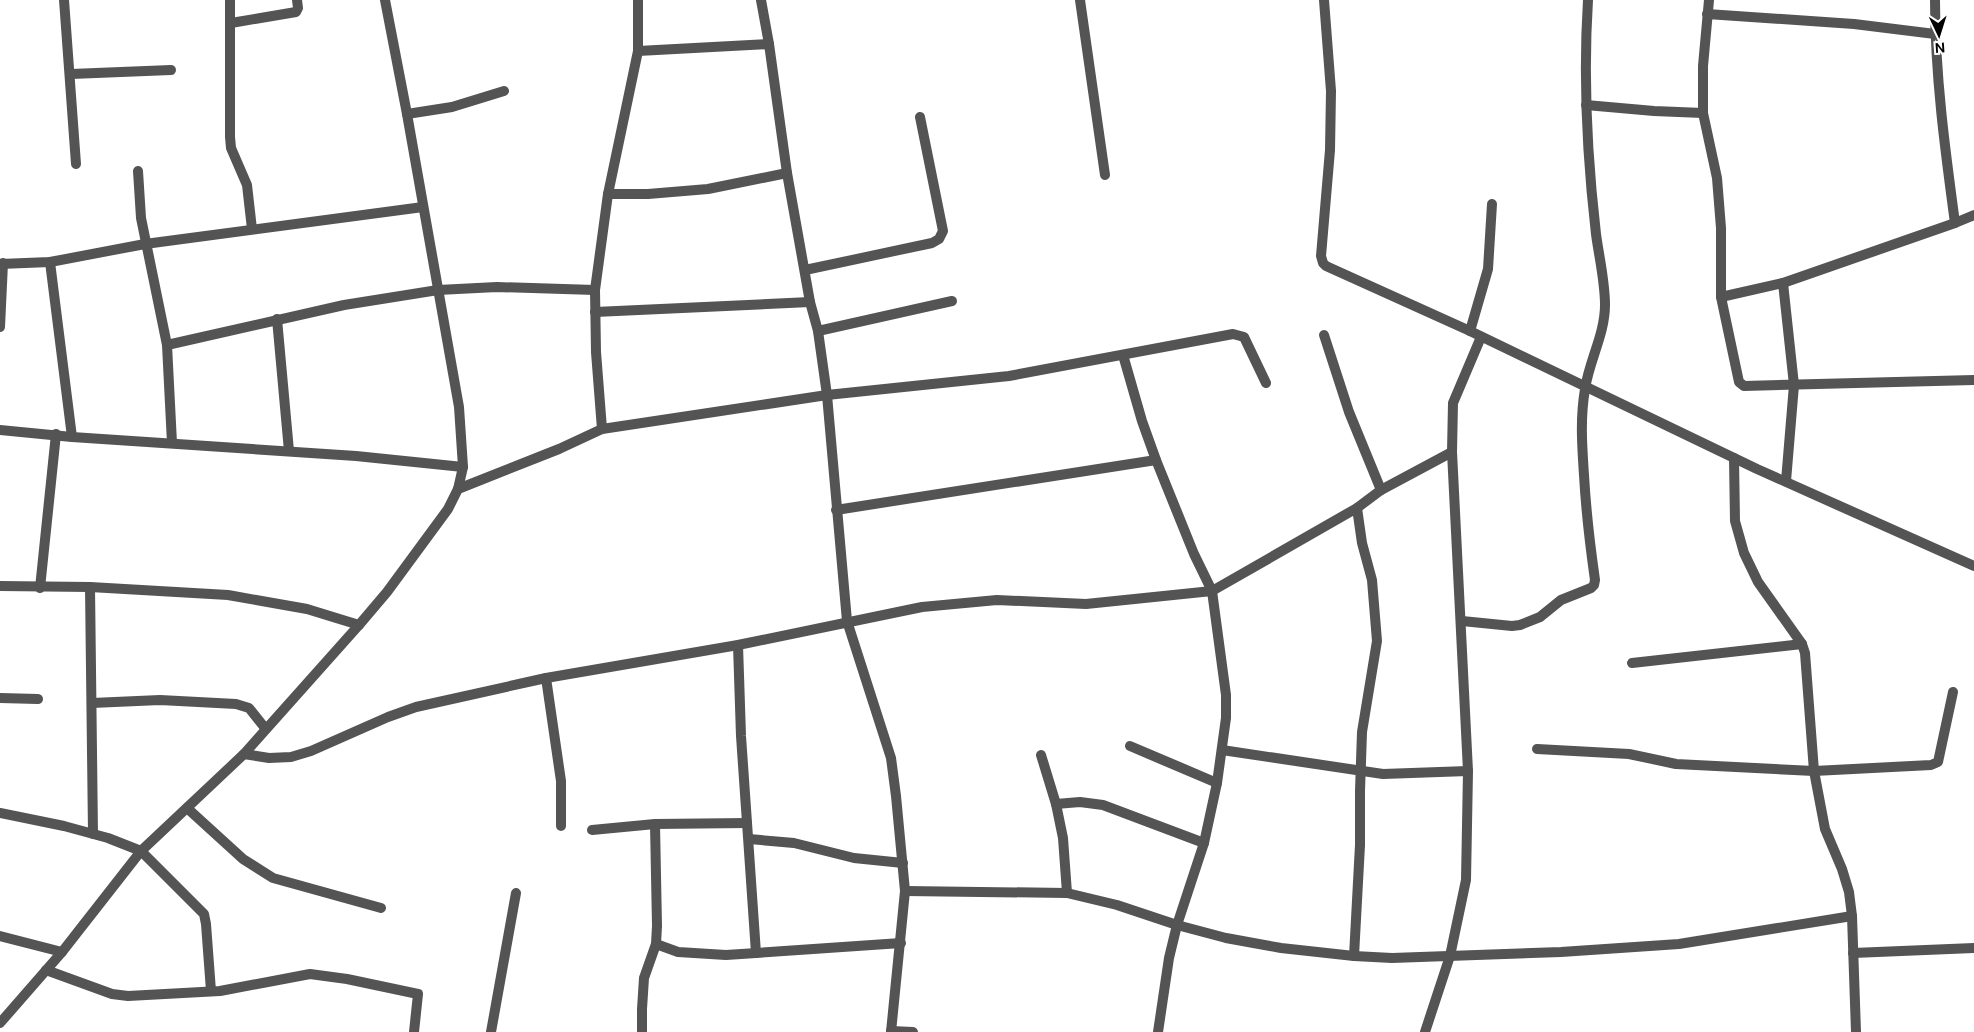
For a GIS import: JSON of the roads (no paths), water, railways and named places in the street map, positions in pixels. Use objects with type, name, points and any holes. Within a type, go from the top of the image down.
[{"type":"street","points":[[64,0],[76,164]]},
{"type":"street","points":[[230,0],[230,138],[231,148],[246,185],[252,229]]},
{"type":"street","points":[[231,23],[296,12],[298,8],[297,0]]},
{"type":"street","points":[[0,1023],[62,952],[142,851],[244,754],[265,728],[359,625],[387,592],[443,516],[458,489],[463,467],[459,407],[385,0]]},
{"type":"street","points":[[602,429],[595,290],[608,194],[638,51],[638,0]]},
{"type":"street","points":[[761,0],[787,173],[810,302],[818,332],[827,395],[847,621],[891,758],[905,891],[891,1031],[913,1032]]},
{"type":"street","points":[[1080,0],[1105,175]]},
{"type":"street","points":[[1324,0],[1331,91],[1330,150],[1321,256],[1323,263],[1470,331],[1734,458],[1974,566]]},
{"type":"street","points":[[1462,621],[1512,626],[1520,625],[1540,617],[1561,600],[1594,585],[1595,580],[1588,535],[1580,423],[1585,387],[1601,330],[1605,306],[1603,276],[1596,234],[1586,105],[1584,53],[1588,0]]},
{"type":"street","points":[[1709,0],[1703,66],[1703,113],[1716,178],[1721,228],[1721,297],[1739,382],[1744,386],[1974,380]]},
{"type":"street","points":[[1935,0],[1935,34],[1941,119],[1955,223]]},
{"type":"street","points":[[1707,14],[1854,24],[1935,34]]},
{"type":"street","points":[[638,51],[769,44]]},
{"type":"street","points":[[70,74],[171,70]]},
{"type":"street","points":[[407,114],[452,107],[504,91]]},
{"type":"street","points":[[1586,105],[1703,113]]},
{"type":"street","points":[[805,270],[932,243],[939,239],[943,231],[920,117]]},
{"type":"street","points":[[138,171],[140,218],[167,345],[172,442]]},
{"type":"street","points":[[608,194],[648,194],[708,189],[787,173]]},
{"type":"street","points":[[1470,331],[1488,269],[1492,204]]},
{"type":"street","points":[[0,327],[1,264],[50,262],[145,244],[423,207]]},
{"type":"street","points":[[1721,297],[1783,283],[1974,215]]},
{"type":"street","points":[[50,262],[72,437]]},
{"type":"street","points":[[1783,283],[1794,385],[1786,481]]},
{"type":"street","points":[[167,345],[344,305],[438,290],[497,287],[595,290]]},
{"type":"street","points":[[818,332],[952,300]]},
{"type":"street","points":[[595,312],[810,302]]},
{"type":"street","points":[[276,319],[289,451]]},
{"type":"street","points":[[458,489],[559,449],[602,429],[827,395],[1009,376],[1233,334],[1244,337],[1266,383]]},
{"type":"street","points":[[1324,335],[1349,412],[1381,490]]},
{"type":"street","points":[[1425,1032],[1450,956],[1466,880],[1468,771],[1460,638],[1462,621],[1452,452],[1453,403],[1481,337]]},
{"type":"street","points":[[1123,355],[1142,421],[1156,460],[1194,554],[1212,591],[1226,695],[1226,718],[1217,783],[1204,842],[1177,925],[1169,958],[1158,1032]]},
{"type":"street","points":[[0,430],[72,437],[289,451],[463,467]]},
{"type":"street","points":[[40,588],[56,434]]},
{"type":"street","points":[[244,754],[269,758],[291,757],[388,716],[416,707],[546,678],[738,645],[922,606],[987,601],[1086,604],[1212,591],[1357,508],[1381,490],[1452,452]]},
{"type":"street","points":[[1734,458],[1735,520],[1744,553],[1758,582],[1802,644],[1805,653],[1814,771],[1824,829],[1842,869],[1849,892],[1852,916],[1856,1032]]},
{"type":"street","points":[[836,510],[1156,460]]},
{"type":"street","points":[[1354,956],[1360,845],[1360,771],[1364,719],[1378,641],[1372,580],[1362,543],[1357,508]]},
{"type":"street","points":[[0,586],[40,588],[90,587],[228,595],[307,609],[359,625]]},
{"type":"street","points":[[90,587],[93,834]]},
{"type":"street","points":[[1632,663],[1802,644]]},
{"type":"street","points":[[738,645],[741,736],[756,953]]},
{"type":"street","points":[[546,678],[561,781],[561,826]]},
{"type":"street","points":[[1537,749],[1629,754],[1676,764],[1814,771],[1931,765],[1938,762],[1953,692]]},
{"type":"street","points":[[0,698],[38,699]]},
{"type":"street","points":[[92,703],[160,700],[236,704],[249,708],[265,728]]},
{"type":"street","points":[[1130,746],[1217,783]]},
{"type":"street","points":[[1222,750],[1360,771],[1393,774],[1468,771]]},
{"type":"street","points":[[1041,755],[1056,804],[1063,838],[1067,893]]},
{"type":"street","points":[[1056,804],[1080,802],[1103,806],[1204,842]]},
{"type":"street","points":[[187,808],[243,859],[273,878],[381,908]]},
{"type":"street","points":[[0,813],[64,826],[142,851],[204,914],[211,992]]},
{"type":"street","points":[[592,830],[655,824],[747,823]]},
{"type":"street","points":[[642,1032],[644,978],[656,944],[655,824]]},
{"type":"street","points":[[749,839],[807,846],[854,858],[903,863]]},
{"type":"street","points":[[905,891],[1067,893],[1117,905],[1177,925],[1226,938],[1280,948],[1392,958],[1561,952],[1680,944],[1852,916]]},
{"type":"street","points":[[491,1032],[516,894]]},
{"type":"street","points":[[0,936],[62,952]]},
{"type":"street","points":[[656,944],[678,952],[726,955],[901,943]]},
{"type":"street","points":[[1853,953],[1974,948]]},
{"type":"street","points":[[46,970],[112,994],[128,996],[220,991],[310,974],[418,994],[414,1032]]}]
